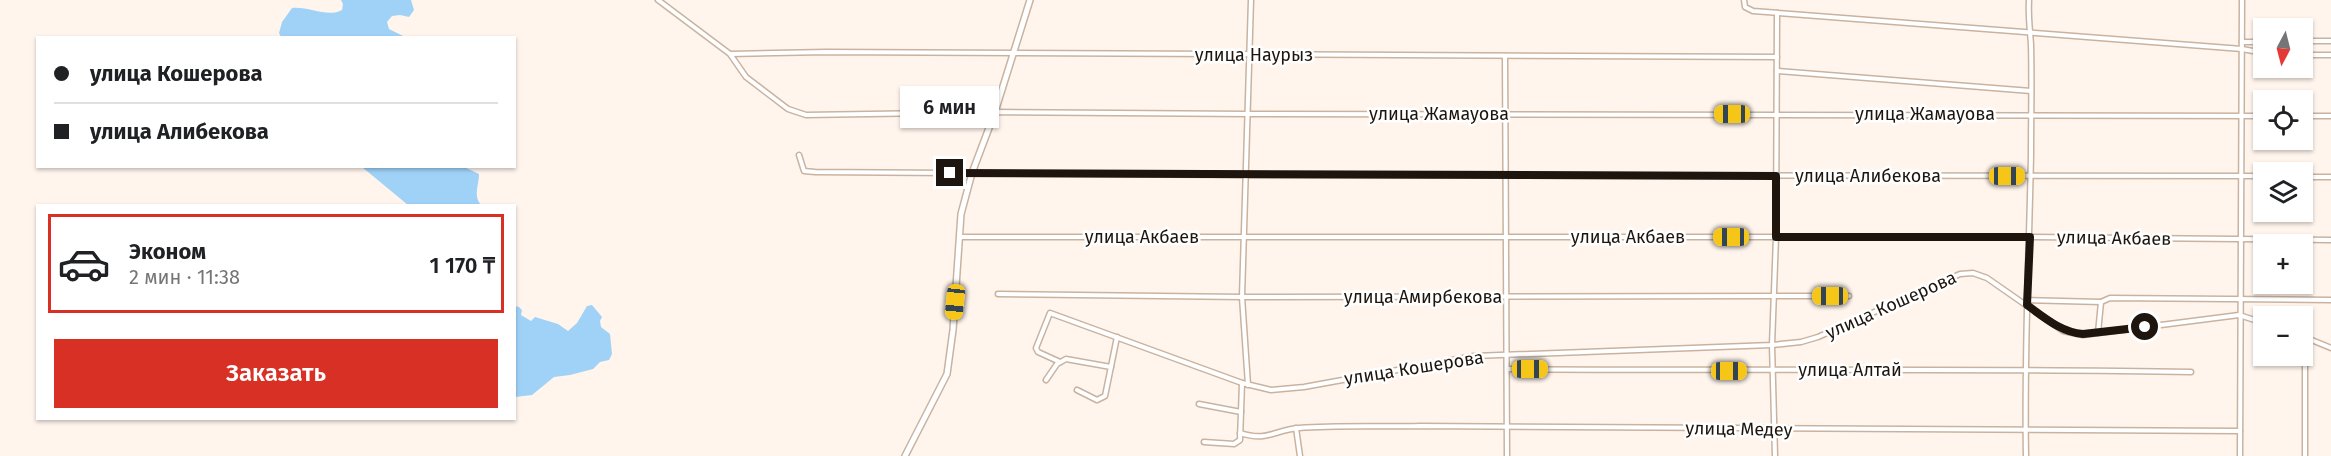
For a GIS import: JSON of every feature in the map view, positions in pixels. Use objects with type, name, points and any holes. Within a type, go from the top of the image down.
[{"type":"street","name":"улица Жамауова","points":[[658,0],[730,54],[746,77],[796,113],[806,115],[995,112],[2253,116]]},
{"type":"street","points":[[905,456],[947,374],[953,330],[962,214],[972,173],[995,112],[1030,0]]},
{"type":"street","points":[[1248,385],[1242,297],[1251,0]]},
{"type":"street","points":[[1744,0],[1745,7],[1777,13],[2253,51]]},
{"type":"street","points":[[2026,456],[2031,115],[2029,0]]},
{"type":"street","points":[[2240,456],[2242,0]]},
{"type":"street","points":[[1775,456],[1772,345],[1776,237],[1777,13]]},
{"type":"street","points":[[2313,41],[2331,41]]},
{"type":"street","points":[[2242,42],[2253,42]]},
{"type":"street","name":"улица Наурыз","points":[[730,54],[826,52],[1777,57]]},
{"type":"street","points":[[2313,55],[2331,56]]},
{"type":"street","points":[[1505,56],[1508,456]]},
{"type":"street","points":[[1777,71],[2031,90]]},
{"type":"street","points":[[2313,116],[2331,116]]},
{"type":"street","name":"улица Алибекова","points":[[799,155],[804,171],[1246,175],[2253,176]]},
{"type":"street","points":[[2313,177],[2331,177]]},
{"type":"street","name":"улица Акбаев","points":[[960,237],[2030,237],[2331,240]]},
{"type":"street","name":"улица Кошерова","points":[[1060,362],[1038,352],[1036,348],[1048,314],[1052,313],[1242,383],[1271,390],[1304,387],[1474,356],[1772,345],[1801,342],[1818,337],[1960,274],[1972,273],[1987,278],[2027,303],[2063,330],[2083,334],[2239,315],[2253,319]]},
{"type":"street","name":"улица Амирбекова","points":[[998,294],[1242,297],[1849,296]]},
{"type":"street","points":[[2027,303],[2101,302],[2110,298],[2331,300]]},
{"type":"street","points":[[2098,333],[2101,302]]},
{"type":"street","points":[[1077,390],[1097,400],[1105,396],[1117,337]]},
{"type":"street","points":[[2313,340],[2331,348]]},
{"type":"street","points":[[1046,380],[1060,362],[1066,359],[1111,367]]},
{"type":"street","points":[[2304,366],[2305,456]]},
{"type":"street","name":"улица Алтай","points":[[1508,369],[1773,371],[2027,369],[2191,372]]},
{"type":"street","points":[[1204,442],[1234,444],[1240,440],[1242,383]]},
{"type":"street","points":[[1199,404],[1241,412]]},
{"type":"street","name":"улица Медеу","points":[[1240,433],[1254,438],[1296,428],[1508,426],[1774,430],[2240,431]]},
{"type":"street","points":[[1296,428],[1300,456]]},
{"type":"water","points":[[341,0],[411,0],[414,10],[409,17],[392,16],[387,22],[389,29],[403,36],[280,36],[279,33],[282,22],[292,8],[331,13],[342,10]]},
{"type":"water","points":[[363,168],[466,168],[479,174],[477,194],[480,204],[407,204]]},
{"type":"water","points":[[592,305],[602,317],[601,327],[610,334],[612,354],[609,360],[600,362],[593,369],[554,377],[532,395],[516,397],[516,306],[522,310],[521,315],[531,321],[535,317],[558,324],[568,331],[577,323],[587,306]]},
{"type":"route","points":[[950,173],[1776,176],[1776,237],[2030,237],[2027,305],[2063,330],[2073,333],[2083,334],[2145,327]]}]
